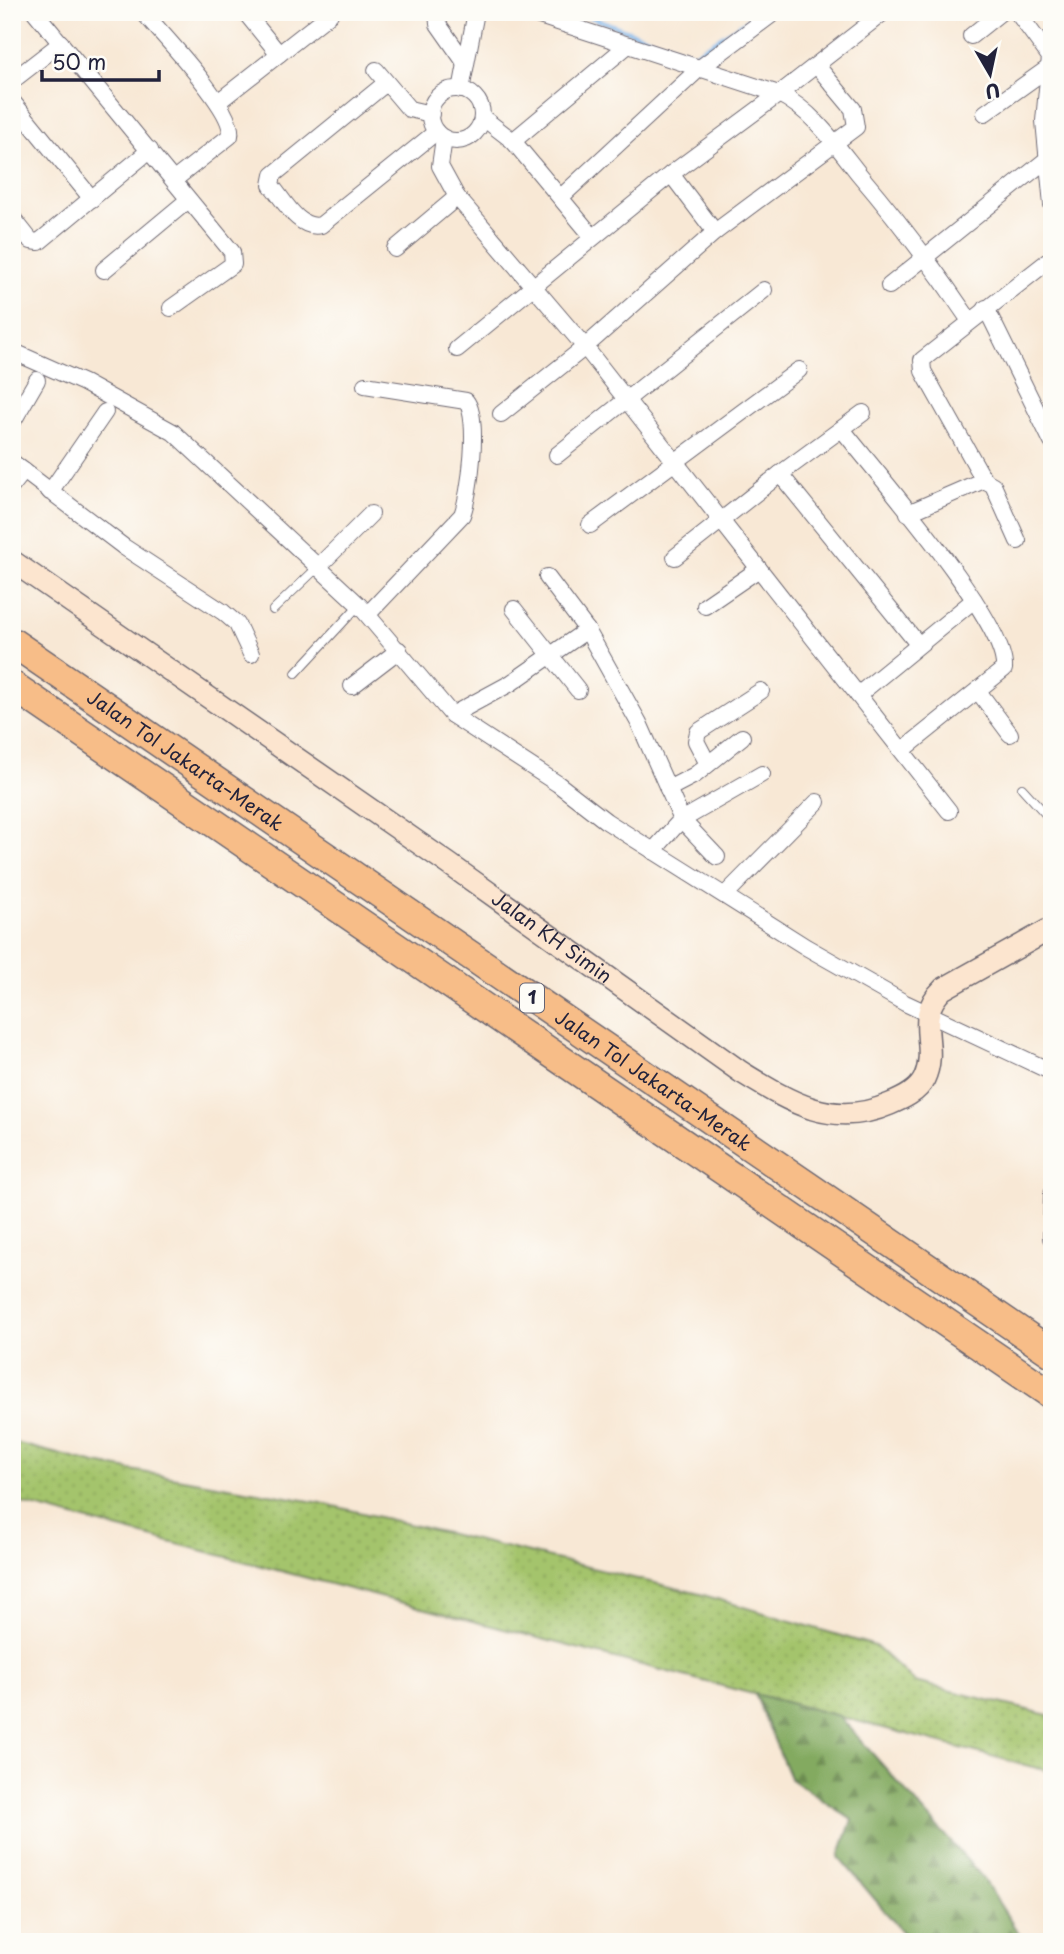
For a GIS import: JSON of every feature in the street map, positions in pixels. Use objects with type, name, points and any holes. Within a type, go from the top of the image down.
[{"type":"highway","name":"Jalan Tol Jakarta–Merak","points":[[12,642],[1052,1353]]},
{"type":"highway","name":"Jalan Tol Jakarta–Merak","points":[[12,685],[1052,1395]]},
{"type":"street","points":[[35,12],[232,253],[234,261],[171,308]]},
{"type":"street","points":[[143,12],[218,102],[231,123],[230,136],[174,180]]},
{"type":"street","points":[[245,12],[279,54]]},
{"type":"street","points":[[437,12],[438,24],[466,64]]},
{"type":"street","points":[[461,90],[476,12]]},
{"type":"street","points":[[527,12],[779,94],[809,115],[835,144],[927,257],[970,321]]},
{"type":"street","points":[[561,197],[700,68],[775,12]]},
{"type":"street","points":[[457,349],[592,236],[671,174],[818,67],[884,12]]},
{"type":"street","points":[[971,36],[1001,12]]},
{"type":"street","points":[[1017,12],[1048,52],[1051,66],[1044,121],[1052,205]]},
{"type":"street","points":[[218,102],[331,13]]},
{"type":"street","points":[[12,81],[61,43]]},
{"type":"street","points":[[513,141],[628,45]]},
{"type":"street","points":[[985,113],[1051,66]]},
{"type":"street","points":[[501,414],[585,347],[715,232],[856,127],[857,119],[853,110],[818,67]]},
{"type":"street","points":[[431,114],[409,109],[381,77],[273,175],[271,185],[300,221],[315,227],[440,135]]},
{"type":"street","points":[[592,236],[513,141],[482,117],[474,97],[461,90],[440,95],[431,114],[440,135],[440,166],[457,197],[585,347],[625,402],[903,750],[948,811]]},
{"type":"street","points":[[12,102],[92,199]]},
{"type":"street","points":[[440,135],[458,141],[472,136],[482,117]]},
{"type":"street","points":[[12,217],[35,243],[150,150]]},
{"type":"street","points":[[889,286],[1046,160]]},
{"type":"street","points":[[671,174],[715,232]]},
{"type":"street","points":[[396,248],[457,197]]},
{"type":"street","points":[[104,270],[187,201]]},
{"type":"street","points":[[1018,541],[993,485],[984,480],[922,365],[926,356],[1052,258]]},
{"type":"street","points":[[556,455],[764,290]]},
{"type":"street","points":[[986,308],[1052,442]]},
{"type":"street","points":[[12,351],[84,383],[173,432],[363,610],[452,715],[653,851],[806,947],[927,1013],[1052,1072]]},
{"type":"street","points":[[590,525],[799,370]]},
{"type":"street","points":[[12,423],[37,380]]},
{"type":"street","points":[[363,610],[462,515],[469,496],[472,430],[471,407],[463,400],[365,384]]},
{"type":"street","points":[[50,492],[105,412]]},
{"type":"street","points":[[675,557],[780,474],[863,414]]},
{"type":"street","points":[[842,429],[974,600],[1005,660],[1004,669],[903,750]]},
{"type":"street","points":[[12,486],[18,466],[124,547],[223,612],[237,624],[251,654]]},
{"type":"street","points":[[780,474],[918,644]]},
{"type":"street","points":[[908,513],[984,480]]},
{"type":"street","points":[[317,568],[371,514]]},
{"type":"street","name":"Jalan KH Simin","points":[[12,561],[779,1096],[823,1112],[846,1116],[878,1109],[907,1097],[923,1080],[929,1057],[927,1013]]},
{"type":"street","points":[[705,607],[759,569]]},
{"type":"street","points":[[547,577],[587,630],[639,723],[682,820],[717,857]]},
{"type":"street","points":[[858,695],[974,600]]},
{"type":"street","points":[[514,609],[578,690]]},
{"type":"street","points":[[452,715],[511,683],[587,630]]},
{"type":"street","points":[[352,686],[399,650]]},
{"type":"street","points":[[708,764],[696,741],[698,732],[761,691]]},
{"type":"street","points":[[978,691],[1010,734]]},
{"type":"street","points":[[668,789],[708,764],[742,737]]},
{"type":"street","points":[[653,851],[682,820],[762,774]]},
{"type":"street","points":[[724,895],[817,802]]},
{"type":"street","points":[[927,1013],[930,1001],[943,989],[1052,928]]},
{"type":"street","points":[[1051,1238],[1052,1194]]},
{"type":"lane","points":[[273,610],[317,568]]},
{"type":"lane","points":[[296,673],[363,610]]},
{"type":"lane","points":[[1022,788],[1052,821]]},
{"type":"green space","points":[[12,1442],[96,1464],[321,1503],[700,1594],[875,1646],[915,1682],[1052,1716],[1052,1772],[12,1501]]},
{"type":"green space","points":[[755,1694],[839,1716],[983,1878],[1020,1936],[1016,1942],[911,1942],[839,1857],[852,1820],[790,1778]]},
{"type":"waterway","points":[[577,12],[693,55],[761,12]]}]
